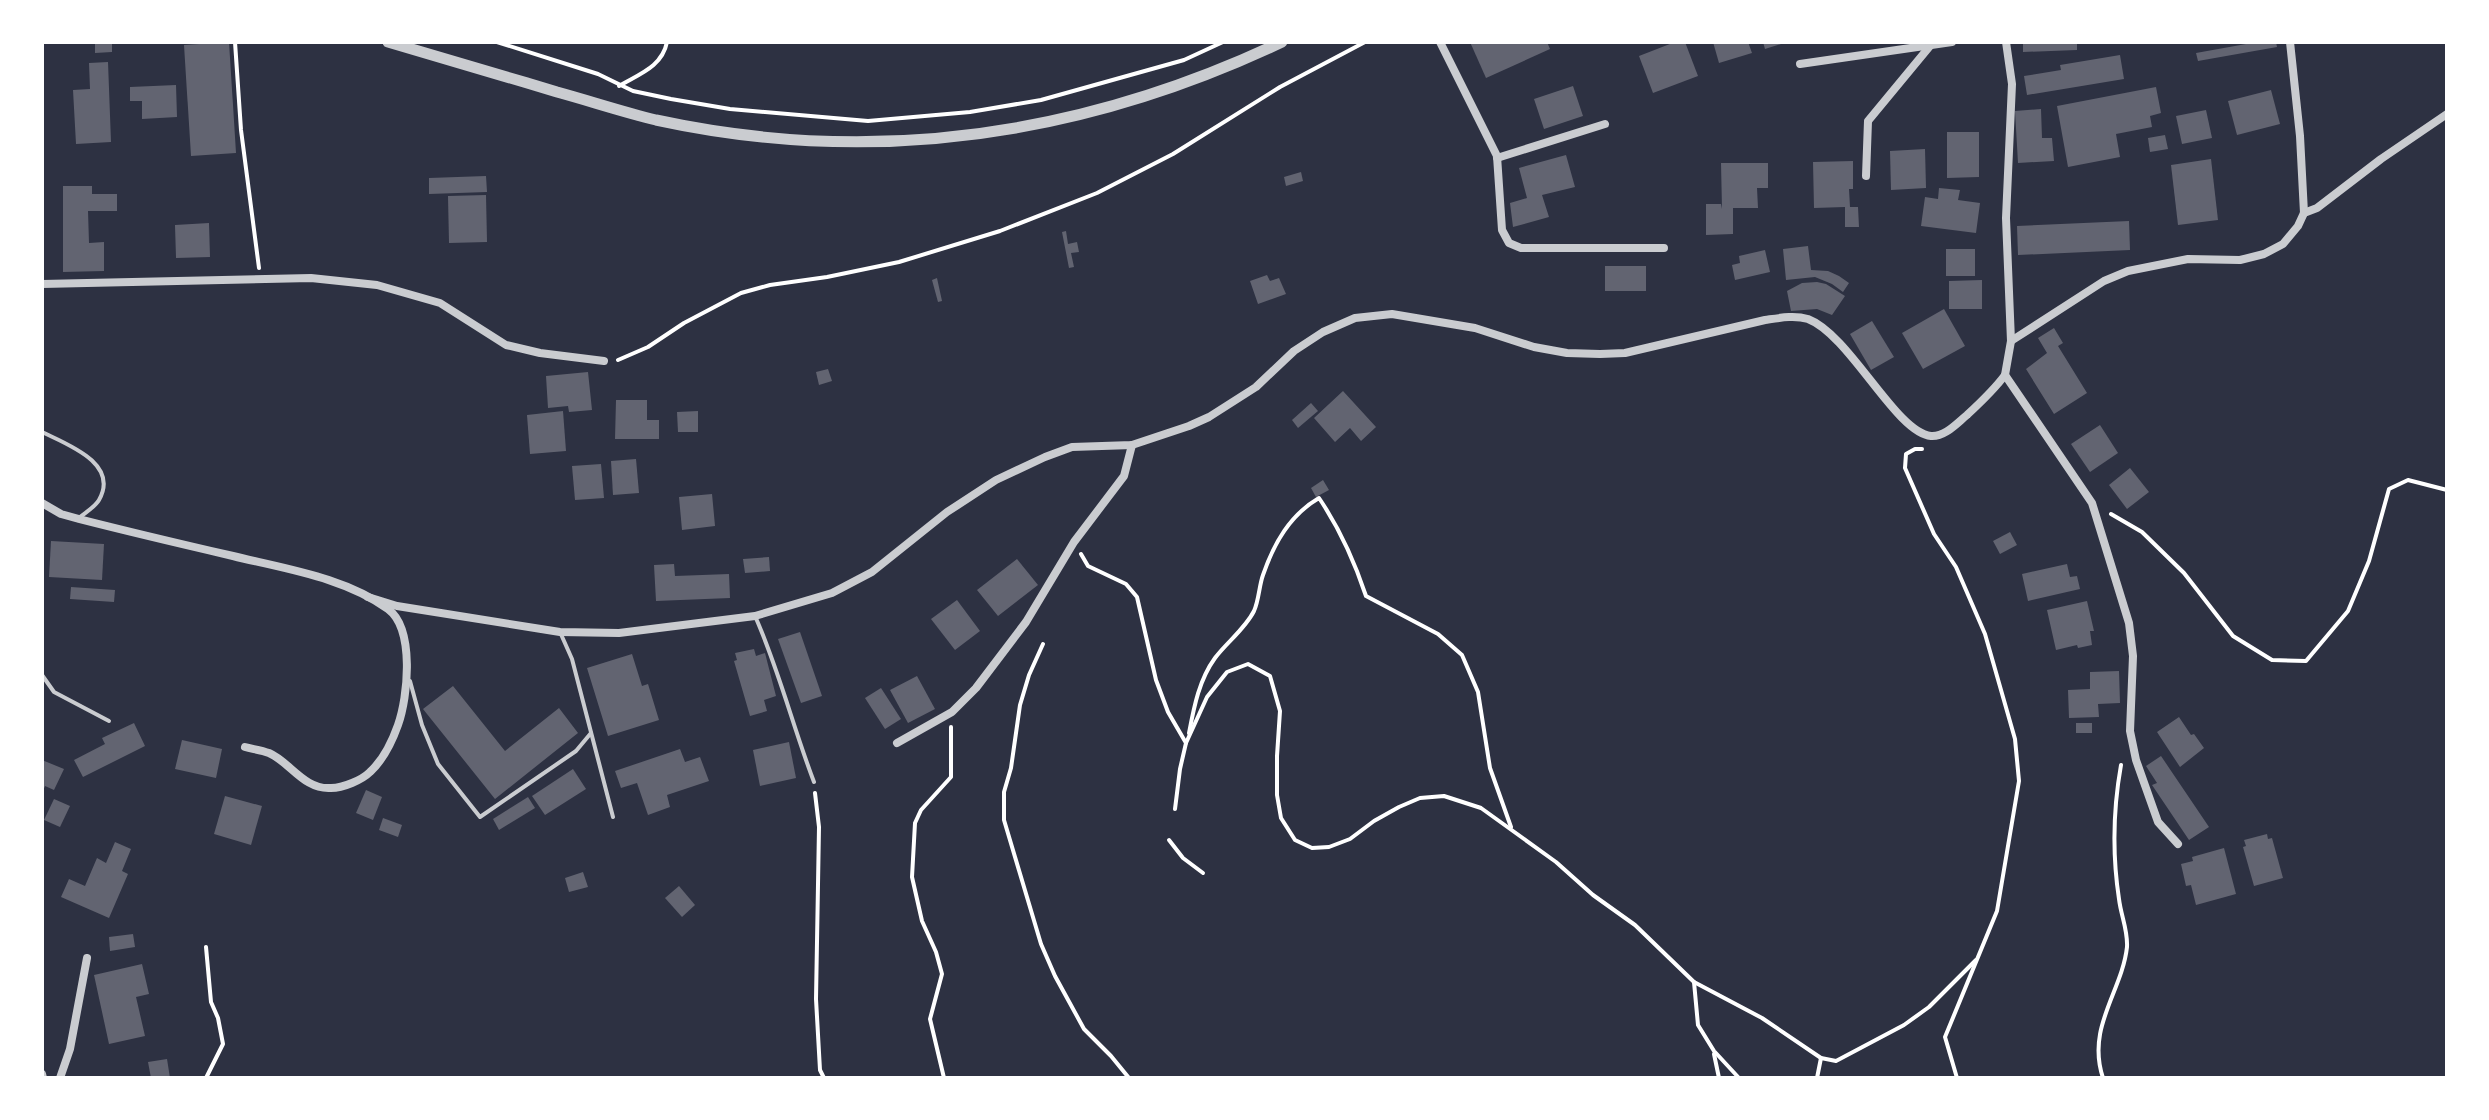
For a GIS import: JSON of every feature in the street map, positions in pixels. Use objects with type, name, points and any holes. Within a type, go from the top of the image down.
[{"type":"street","points":[[388,42],[653,119],[757,136],[853,142],[976,135],[1063,119],[1124,104],[1182,84],[1282,42]]},
{"type":"street","points":[[1440,42],[1497,158],[1502,230],[1509,243],[1521,248],[1664,248]]},
{"type":"street","points":[[1800,64],[1952,42]]},
{"type":"street","points":[[42,503],[61,514],[79,519],[314,576],[397,606],[560,632],[619,633],[755,616],[832,593],[872,572],[947,512],[996,480],[1072,447],[1132,445],[1189,426],[1256,387],[1294,351],[1323,332],[1355,318],[1392,314],[1475,328],[1534,347],[1567,353],[1600,354],[1625,353],[1765,320],[1787,317],[1807,319],[1839,342],[1904,420],[1922,434],[1940,435],[1994,390],[2005,375],[2011,341],[2006,218],[2012,84],[2006,42]]},
{"type":"street","points":[[2011,341],[2104,281],[2128,271],[2188,259],[2240,260],[2264,254],[2283,244],[2304,213],[2290,42]]},
{"type":"street","points":[[1866,176],[1868,121],[1930,45]]},
{"type":"street","points":[[2304,213],[2317,208],[2447,114]]},
{"type":"street","points":[[1497,158],[1605,124]]},
{"type":"street","points":[[42,284],[311,278],[377,285],[440,303],[506,345],[540,353],[604,361]]},
{"type":"street","points":[[2005,375],[2092,503],[2129,623],[2133,656],[2130,731],[2136,760],[2158,822],[2178,844]]},
{"type":"street","points":[[897,743],[952,712],[976,688],[1026,622],[1074,542],[1124,476],[1132,445]]},
{"type":"street","points":[[245,747],[270,754],[308,783],[329,789],[368,774],[384,754],[398,724],[407,671],[405,637],[392,612],[368,597]]},
{"type":"street","points":[[60,1078],[70,1049],[87,958]]},
{"type":"lane","points":[[42,432],[90,457],[101,472],[100,498],[79,519]]},
{"type":"lane","points":[[755,616],[768,645],[794,730],[814,782]]},
{"type":"lane","points":[[560,632],[572,659],[613,817]]},
{"type":"lane","points":[[407,671],[422,725],[438,764],[480,817],[576,751],[591,733]]},
{"type":"lane","points":[[42,675],[54,692],[109,721]]},
{"type":"path","points":[[235,42],[241,130],[261,278]]},
{"type":"path","points":[[497,42],[598,74],[619,86],[671,99],[730,109],[868,121],[970,112],[1041,100],[1184,60],[1223,42]]},
{"type":"path","points":[[619,86],[656,64],[667,42]]},
{"type":"path","points":[[604,361],[624,359],[741,293],[899,262],[1000,231],[1097,193],[1145,170],[1280,87],[1365,42]]},
{"type":"path","points":[[1926,450],[1915,449],[1906,454],[1905,468],[1934,534],[1956,567],[1985,634],[2015,739],[2019,781],[1997,911],[1945,1037],[1957,1078]]},
{"type":"path","points":[[2092,503],[2142,532],[2184,573],[2233,636],[2272,660],[2306,661],[2348,611],[2369,561],[2389,489],[2408,480],[2447,490]]},
{"type":"path","points":[[1175,809],[1180,769],[1199,688],[1215,659],[1254,611],[1263,574],[1284,529],[1302,508],[1319,498],[1339,528],[1366,596],[1438,634],[1462,655],[1478,692],[1490,768],[1512,829]]},
{"type":"path","points":[[1074,542],[1088,566],[1126,584],[1137,597],[1156,680],[1168,712],[1186,743]]},
{"type":"path","points":[[1043,644],[1020,705],[1011,768],[1004,792],[1004,820],[1041,944],[1055,976],[1084,1029],[1129,1078]]},
{"type":"path","points":[[1186,743],[1207,697],[1227,672],[1248,664],[1270,676],[1280,711],[1277,795],[1281,818],[1295,840],[1312,848],[1329,847],[1350,839],[1374,821],[1420,798],[1444,796],[1481,808],[1635,925],[1694,982],[1762,1018],[1821,1058],[1836,1061],[1904,1025],[1929,1007],[1976,960]]},
{"type":"path","points":[[944,1078],[930,1019],[942,974],[922,921],[912,877],[915,823],[921,810],[951,777],[952,712]]},
{"type":"path","points":[[2103,1078],[2098,1064],[2100,1036],[2127,949],[2113,845],[2115,801],[2130,731]]},
{"type":"path","points":[[814,782],[819,827],[816,999],[820,1070],[824,1078]]},
{"type":"path","points":[[1169,840],[1183,858],[1203,873]]},
{"type":"path","points":[[206,947],[211,1002],[223,1044],[206,1078]]},
{"type":"path","points":[[1694,982],[1698,1025],[1714,1051],[1739,1078]]},
{"type":"path","points":[[1714,1051],[1719,1078]]},
{"type":"path","points":[[1817,1078],[1821,1058]]},
{"type":"building","points":[[95,42],[112,42],[112,52],[95,53]]},
{"type":"building","points":[[229,42],[236,153],[191,156],[184,45]]},
{"type":"building","points":[[1470,42],[1547,42],[1550,49],[1486,78]]},
{"type":"building","points":[[1675,42],[1685,42],[1698,76],[1653,93],[1639,56]]},
{"type":"building","points":[[1713,42],[1748,42],[1752,53],[1719,63]]},
{"type":"building","points":[[1763,42],[1784,42],[1784,43],[1765,49]]},
{"type":"building","points":[[2023,42],[2077,42],[2077,50],[2023,52]]},
{"type":"building","points":[[2245,42],[2276,42],[2277,47],[2198,61],[2196,53]]},
{"type":"building","points":[[2120,55],[2124,79],[2027,95],[2024,76],[2061,70],[2060,65]]},
{"type":"building","points":[[108,62],[111,142],[76,144],[73,90],[90,89],[89,63]]},
{"type":"building","points":[[176,85],[177,117],[142,119],[142,101],[130,101],[130,87]]},
{"type":"building","points":[[1573,86],[1583,116],[1544,129],[1534,99]]},
{"type":"building","points":[[2156,87],[2161,113],[2150,116],[2152,127],[2116,134],[2120,157],[2068,167],[2057,106]]},
{"type":"building","points":[[2271,90],[2280,124],[2237,135],[2228,101]]},
{"type":"building","points":[[2041,109],[2042,138],[2052,138],[2054,161],[2018,163],[2015,111]]},
{"type":"building","points":[[2206,110],[2212,138],[2182,144],[2176,116]]},
{"type":"building","points":[[1947,132],[1979,132],[1979,177],[1947,178]]},
{"type":"building","points":[[2165,135],[2168,149],[2150,152],[2148,138]]},
{"type":"building","points":[[1925,149],[1926,188],[1891,190],[1890,151]]},
{"type":"building","points":[[1566,155],[1575,187],[1542,195],[1549,217],[1513,227],[1510,203],[1527,198],[1519,168]]},
{"type":"building","points":[[2211,159],[2218,220],[2178,225],[2171,165]]},
{"type":"building","points":[[1853,161],[1850,207],[1858,207],[1859,227],[1845,227],[1845,207],[1814,208],[1813,162]]},
{"type":"building","points":[[1721,163],[1768,163],[1768,188],[1757,188],[1758,208],[1733,208],[1733,234],[1706,235],[1706,204],[1721,204],[1722,209]]},
{"type":"building","points":[[1301,172],[1303,181],[1286,186],[1284,177]]},
{"type":"building","points":[[486,176],[487,192],[429,194],[429,178]]},
{"type":"building","points":[[63,186],[92,186],[92,194],[117,194],[117,211],[88,211],[89,243],[104,242],[104,271],[63,272]]},
{"type":"building","points":[[1939,188],[1960,190],[1958,200],[1980,203],[1976,233],[1921,226],[1925,197],[1938,199]]},
{"type":"building","points":[[486,195],[487,242],[449,243],[448,196]]},
{"type":"building","points":[[2129,221],[2130,250],[2018,255],[2017,226]]},
{"type":"building","points":[[209,223],[210,257],[176,258],[175,225]]},
{"type":"building","points":[[1066,231],[1068,244],[1077,242],[1079,252],[1071,253],[1074,267],[1069,268],[1062,232]]},
{"type":"building","points":[[1808,246],[1811,270],[1828,271],[1839,276],[1849,283],[1843,292],[1815,277],[1786,280],[1783,249]]},
{"type":"building","points":[[1946,249],[1975,249],[1975,276],[1946,276]]},
{"type":"building","points":[[1765,250],[1770,272],[1735,280],[1732,265],[1740,263],[1739,256]]},
{"type":"building","points":[[1605,266],[1646,266],[1646,291],[1605,291]]},
{"type":"building","points":[[1267,275],[1270,281],[1279,278],[1286,294],[1258,304],[1250,281]]},
{"type":"building","points":[[937,278],[942,301],[938,302],[932,280]]},
{"type":"building","points":[[1982,280],[1982,309],[1949,309],[1949,281]]},
{"type":"building","points":[[1817,282],[1845,296],[1832,315],[1817,309],[1791,311],[1787,291],[1802,283]]},
{"type":"building","points":[[1944,309],[1965,346],[1923,369],[1902,333]]},
{"type":"building","points":[[1872,321],[1894,357],[1871,370],[1850,334]]},
{"type":"building","points":[[2054,328],[2063,343],[2058,346],[2087,393],[2054,414],[2026,369],[2047,353],[2038,338]]},
{"type":"building","points":[[828,369],[832,381],[819,385],[816,372]]},
{"type":"building","points":[[588,372],[592,410],[569,412],[568,406],[548,408],[546,376]]},
{"type":"building","points":[[1343,391],[1376,427],[1361,441],[1350,428],[1335,442],[1314,418]]},
{"type":"building","points":[[616,400],[647,400],[647,420],[659,420],[659,439],[615,439]]},
{"type":"building","points":[[1311,403],[1318,411],[1298,428],[1292,420]]},
{"type":"building","points":[[563,411],[566,451],[530,454],[527,415]]},
{"type":"building","points":[[698,411],[698,432],[678,432],[677,412]]},
{"type":"building","points":[[2100,425],[2118,453],[2090,472],[2071,444]]},
{"type":"building","points":[[636,459],[639,493],[613,495],[611,461]]},
{"type":"building","points":[[601,464],[604,498],[575,500],[572,466]]},
{"type":"building","points":[[2130,468],[2149,492],[2127,509],[2109,485]]},
{"type":"building","points":[[1323,480],[1329,490],[1316,497],[1311,488]]},
{"type":"building","points":[[712,494],[715,526],[682,530],[679,497]]},
{"type":"building","points":[[2010,532],[2017,545],[2000,554],[1993,541]]},
{"type":"building","points":[[51,541],[104,544],[102,580],[49,577]]},
{"type":"building","points":[[769,557],[770,571],[745,573],[743,559]]},
{"type":"building","points":[[1017,559],[1038,585],[998,616],[977,590]]},
{"type":"building","points":[[674,564],[675,576],[729,574],[730,598],[656,601],[654,565]]},
{"type":"building","points":[[2067,564],[2070,577],[2077,576],[2080,589],[2028,601],[2022,574]]},
{"type":"building","points":[[71,587],[115,590],[114,602],[70,599]]},
{"type":"building","points":[[957,600],[980,631],[955,650],[931,619]]},
{"type":"building","points":[[2087,601],[2094,631],[2090,631],[2092,645],[2056,650],[2047,610]]},
{"type":"building","points":[[800,632],[822,696],[801,703],[778,639]]},
{"type":"building","points":[[754,649],[756,656],[765,653],[776,696],[764,700],[767,711],[750,716],[734,661],[737,660],[735,653]]},
{"type":"building","points":[[632,654],[642,686],[648,684],[659,720],[608,736],[587,668]]},
{"type":"building","points":[[2119,671],[2120,703],[2098,704],[2099,717],[2069,718],[2068,690],[2090,689],[2090,672]]},
{"type":"building","points":[[917,676],[935,709],[908,723],[890,690]]},
{"type":"building","points":[[453,686],[505,751],[559,708],[578,733],[495,799],[423,709]]},
{"type":"building","points":[[881,688],[901,719],[885,729],[865,698]]},
{"type":"building","points":[[2179,717],[2204,748],[2180,767],[2157,732]]},
{"type":"building","points":[[134,723],[145,746],[83,777],[74,760],[105,744],[102,738]]},
{"type":"building","points":[[2076,723],[2092,723],[2092,733],[2076,733]]},
{"type":"building","points":[[182,740],[222,749],[216,778],[175,769]]},
{"type":"building","points":[[789,742],[796,778],[760,786],[753,750]]},
{"type":"building","points":[[680,749],[685,762],[700,757],[709,781],[667,795],[670,807],[648,815],[637,783],[621,788],[615,771]]},
{"type":"building","points":[[2161,756],[2209,827],[2189,840],[2152,785],[2157,783],[2146,766]]},
{"type":"building","points":[[42,760],[64,769],[54,790],[45,786],[42,793]]},
{"type":"building","points":[[573,769],[586,789],[545,815],[532,796]]},
{"type":"building","points":[[366,790],[382,797],[373,820],[356,813]]},
{"type":"building","points":[[225,796],[262,806],[251,845],[214,834]]},
{"type":"building","points":[[528,797],[535,808],[499,830],[493,819]]},
{"type":"building","points":[[54,799],[70,806],[60,827],[44,820]]},
{"type":"building","points":[[383,818],[402,825],[398,837],[379,830]]},
{"type":"building","points":[[2267,834],[2268,839],[2272,838],[2283,878],[2254,886],[2243,847],[2246,846],[2244,840]]},
{"type":"building","points":[[115,842],[131,849],[122,871],[128,874],[109,918],[61,897],[69,879],[85,886],[97,858],[106,863]]},
{"type":"building","points":[[2224,848],[2236,894],[2196,905],[2191,885],[2186,886],[2181,864],[2193,861],[2192,857]]},
{"type":"building","points":[[583,872],[588,887],[569,892],[565,878]]},
{"type":"building","points":[[679,886],[695,905],[682,917],[665,898]]},
{"type":"building","points":[[133,934],[135,947],[110,951],[109,937]]},
{"type":"building","points":[[142,964],[149,994],[136,997],[145,1036],[109,1044],[94,975]]},
{"type":"building","points":[[167,1059],[170,1078],[151,1078],[148,1062]]}]
